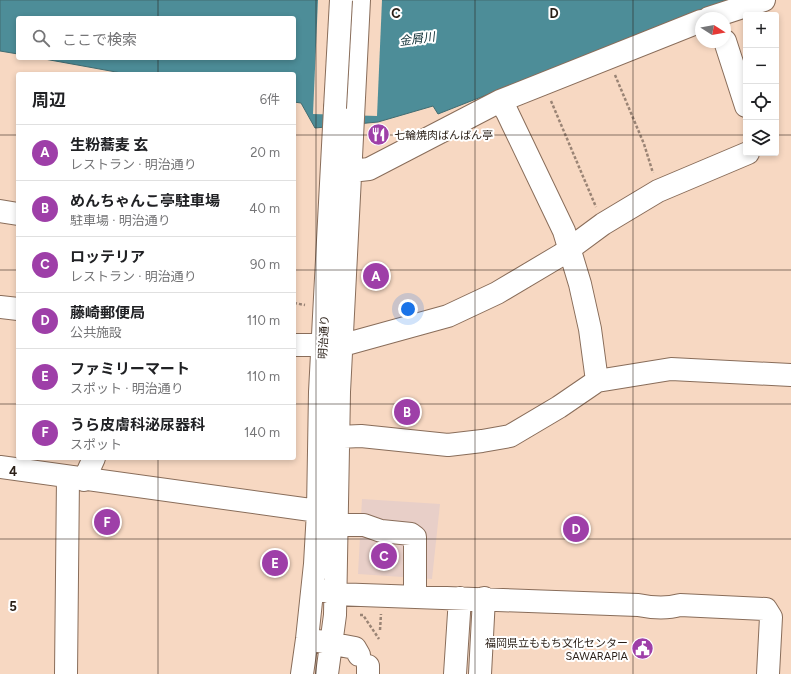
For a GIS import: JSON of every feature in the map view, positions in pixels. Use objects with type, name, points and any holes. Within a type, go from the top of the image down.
[{"type":"street","name":"明治通り","points":[[327,674],[332,642],[338,438],[333,346],[335,116],[341,0]]},
{"type":"street","name":"明治通り","points":[[302,674],[313,587],[318,511],[320,392],[333,346],[351,171],[335,116],[359,0]]},
{"type":"street","points":[[729,12],[764,0]]},
{"type":"street","points":[[351,171],[369,169],[500,101],[695,24]]},
{"type":"street","points":[[727,48],[743,97]]},
{"type":"street","points":[[500,101],[508,112],[564,231],[580,284],[590,328],[598,380]]},
{"type":"street","points":[[296,345],[333,346],[448,316],[497,293],[569,248],[603,224],[658,191],[743,155]]},
{"type":"street","points":[[0,211],[16,214]]},
{"type":"street","points":[[0,307],[16,309]]},
{"type":"street","points":[[338,438],[361,436],[448,445],[510,436],[558,407],[598,380],[671,369],[791,376]]},
{"type":"street","points":[[66,674],[76,479],[92,460]]},
{"type":"street","points":[[0,467],[76,479],[318,511]]},
{"type":"street","points":[[336,525],[364,525],[381,531],[411,534],[416,537],[415,596]]},
{"type":"street","points":[[313,587],[334,594],[484,598],[638,605],[669,608],[680,605],[766,609],[771,617],[768,674]]},
{"type":"street","points":[[455,674],[460,598]]},
{"type":"street","points":[[480,674],[484,598]]},
{"type":"street","points":[[307,639],[332,642],[355,648],[365,665]]},
{"type":"path","points":[[608,58],[644,144],[658,191]]},
{"type":"path","points":[[544,84],[603,224]]},
{"type":"path","points":[[296,303],[305,305]]},
{"type":"path","points":[[358,615],[363,616],[379,639]]},
{"type":"shaded area","points":[[362,499],[440,504],[432,579],[358,574]]},
{"type":"water","name":"金屑川","points":[[0,0],[733,0],[695,12],[438,114],[433,106],[378,122],[315,128],[301,103],[296,102],[296,72],[116,72],[50,60],[296,60],[296,16],[16,16],[16,54],[0,51]]},
{"type":"pier","points":[[318,0],[382,0],[377,116],[313,114]]},
{"type":"place","name":"七輪焼肉ばんばん亭","points":[[379,135]]},
{"type":"place","name":"生粉蕎麦 玄","points":[[376,276]]},
{"type":"place","name":"めんちゃんこ亭駐車場","points":[[407,412]]},
{"type":"place","name":"うら皮膚科泌尿器科","points":[[107,522]]},
{"type":"place","name":"藤崎郵便局","points":[[576,529]]},
{"type":"place","name":"ロッテリア","points":[[384,556]]},
{"type":"place","name":"ファミリーマート","points":[[275,563]]},
{"type":"place","name":"福岡県立ももち文化センター SAWARAPIA","points":[[643,649]]}]
